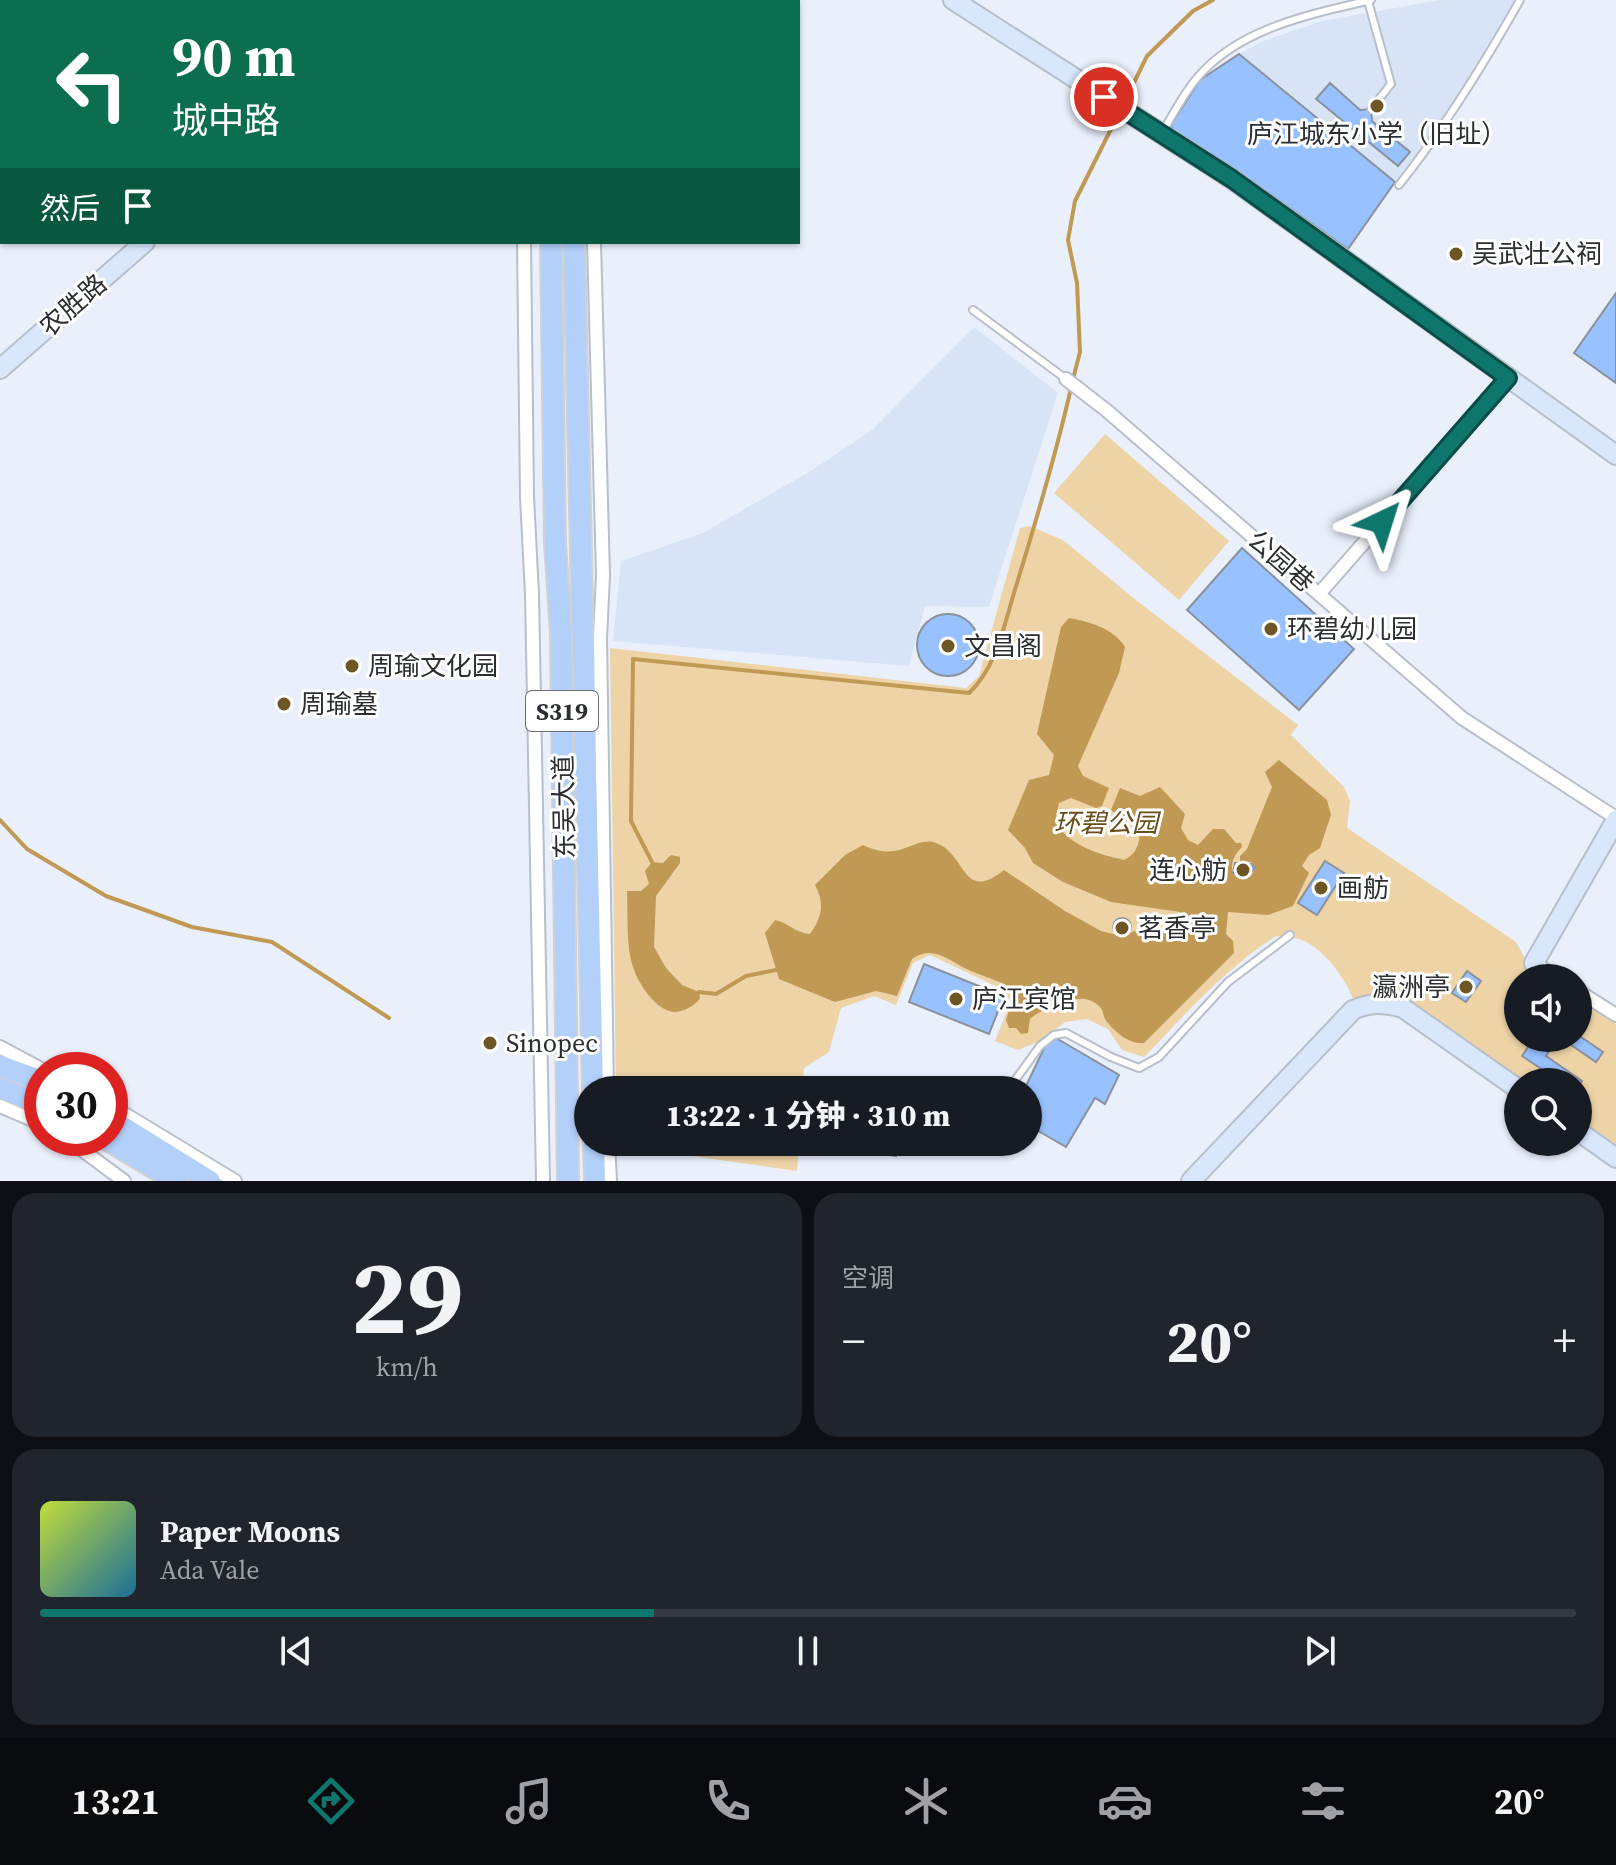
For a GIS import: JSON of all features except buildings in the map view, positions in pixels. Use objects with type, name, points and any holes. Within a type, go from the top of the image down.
[{"type":"main road","name":"东吴大道","points":[[551,244],[555,543],[561,634],[568,1181]]},
{"type":"main road","name":"东吴大道","points":[[574,244],[593,1076]]},
{"type":"main road","points":[[0,1066],[24,1075]]},
{"type":"main road","points":[[0,1088],[24,1098]]},
{"type":"main road","points":[[128,1130],[210,1181]]},
{"type":"main road","points":[[128,1152],[176,1181]]},
{"type":"main road","points":[[594,1156],[595,1181]]},
{"type":"street","points":[[953,0],[1232,179],[1616,455]]},
{"type":"street","name":"农胜路","points":[[0,369],[143,244]]},
{"type":"street","points":[[524,244],[543,1181]]},
{"type":"street","points":[[594,244],[603,575],[600,639],[607,1076]]},
{"type":"street","points":[[1319,594],[1508,378]]},
{"type":"street","name":"公园巷","points":[[1066,379],[1106,410],[1462,718],[1616,819]]},
{"type":"street","points":[[1534,963],[1616,819]]},
{"type":"street","points":[[1592,1000],[1616,1015]]},
{"type":"street","points":[[1191,1181],[1353,1010],[1368,1004],[1384,1003],[1403,1008],[1504,1079]]},
{"type":"street","points":[[0,1047],[24,1060]]},
{"type":"street","points":[[0,1106],[24,1116]]},
{"type":"street","points":[[128,1116],[235,1181]]},
{"type":"street","points":[[1592,1141],[1616,1158]]},
{"type":"street","points":[[90,1156],[124,1181]]},
{"type":"street","points":[[609,1156],[610,1181]]},
{"type":"lane","points":[[1161,134],[1197,77],[1241,40],[1315,13],[1369,0],[1391,84],[1371,109]]},
{"type":"lane","points":[[1399,185],[1441,131],[1520,0]]},
{"type":"lane","points":[[973,310],[1066,379]]},
{"type":"lane","points":[[1018,1076],[1040,1046],[1054,1035],[1066,1033],[1139,1068],[1159,1057],[1228,982],[1290,935]]},
{"type":"shaded area","name":"庐江城东小学（旧址）","points":[[1440,0],[1514,0],[1469,77],[1395,182],[1239,54],[1263,41],[1322,21]]},
{"type":"shaded area","points":[[974,327],[1058,393],[989,607],[925,606],[909,666],[613,641],[621,561],[703,533],[814,469],[872,430]]},
{"type":"shaded area","points":[[1069,618],[1108,631],[1125,647],[1119,673],[1078,766],[1083,776],[1109,788],[1102,806],[1096,808],[1071,798],[1059,803],[1055,822],[1061,830],[1085,848],[1124,860],[1136,849],[1140,832],[1111,810],[1120,788],[1140,796],[1160,787],[1185,814],[1181,828],[1188,840],[1198,845],[1213,829],[1224,829],[1242,847],[1233,859],[1233,874],[1251,875],[1256,868],[1251,862],[1240,862],[1240,856],[1247,849],[1272,787],[1265,772],[1279,760],[1327,800],[1331,815],[1320,848],[1309,855],[1302,866],[1309,873],[1293,906],[1268,915],[1228,912],[1226,934],[1233,941],[1234,953],[1144,1043],[1134,1042],[1119,1034],[1106,1020],[1099,1006],[1084,999],[1068,1001],[1040,1012],[1030,1019],[1028,1033],[1021,1034],[1016,1028],[1009,1028],[1006,1020],[1013,997],[1007,985],[935,954],[928,953],[912,959],[897,996],[876,991],[835,1002],[779,979],[765,933],[775,920],[810,934],[821,910],[815,885],[845,855],[863,845],[888,852],[920,843],[936,843],[946,848],[972,879],[980,882],[1004,870],[1101,931],[1121,936],[1135,931],[1187,934],[1187,913],[1111,902],[1063,882],[1033,863],[1025,848],[1008,830],[1029,780],[1049,775],[1054,755],[1037,734],[1061,627]]},
{"type":"shaded area","points":[[671,855],[680,857],[680,863],[656,896],[654,947],[666,968],[682,985],[699,992],[700,998],[688,1008],[674,1012],[654,1001],[639,980],[631,959],[627,919],[627,891],[641,891],[649,884],[645,871],[652,862],[663,863]]},
{"type":"green space","points":[[1105,434],[1229,541],[1179,600],[1054,493]]},
{"type":"green space","name":"环碧公园","points":[[1030,526],[1063,540],[1298,725],[1291,735],[1344,787],[1350,801],[1347,828],[1516,942],[1528,964],[1504,964],[1504,1052],[1592,1052],[1592,1009],[1616,1024],[1616,1147],[1592,1130],[1592,1068],[1504,1070],[1406,1002],[1381,992],[1353,999],[1345,982],[1319,950],[1299,939],[1276,936],[1223,977],[1144,1057],[1122,1050],[1108,1029],[1087,1019],[1065,1022],[1042,1040],[1018,1050],[995,1041],[1011,1001],[1002,989],[930,955],[913,963],[896,1005],[874,996],[841,1008],[829,1052],[804,1068],[803,1076],[616,1076],[610,648],[966,688],[979,676],[1020,528]]},
{"type":"green space","points":[[692,1156],[798,1156],[797,1171]]},
{"type":"waterway","points":[[1123,105],[1147,56],[1193,11],[1213,0]]},
{"type":"waterway","points":[[1073,379],[1080,352],[1077,283],[1068,240],[1075,201],[1119,113]]},
{"type":"waterway","points":[[652,862],[631,821],[633,659],[969,693],[987,670],[999,642],[1046,486],[1071,388]]},
{"type":"waterway","points":[[0,820],[27,849],[106,896],[192,927],[272,942],[389,1018]]},
{"type":"waterway","points":[[699,992],[716,994],[746,976],[776,970]]},
{"type":"place","name":"庐江城东小学（旧址）","points":[[1377,106]]},
{"type":"place","name":"吴武壮公祠","points":[[1456,254]]},
{"type":"place","name":"环碧幼儿园","points":[[1271,629]]},
{"type":"place","name":"文昌阁","points":[[948,646]]},
{"type":"place","name":"周瑜文化园","points":[[352,666]]},
{"type":"place","name":"周瑜墓","points":[[284,704]]},
{"type":"place","name":"连心舫","points":[[1243,870]]},
{"type":"place","name":"画舫","points":[[1321,888]]},
{"type":"place","name":"茗香亭","points":[[1122,928]]},
{"type":"place","name":"瀛洲亭","points":[[1466,987]]},
{"type":"place","name":"庐江宾馆","points":[[956,999]]},
{"type":"place","name":"Sinopec","points":[[490,1043]]},
{"type":"route","points":[[1104,97],[1232,179],[1508,378],[1382,522]]}]
